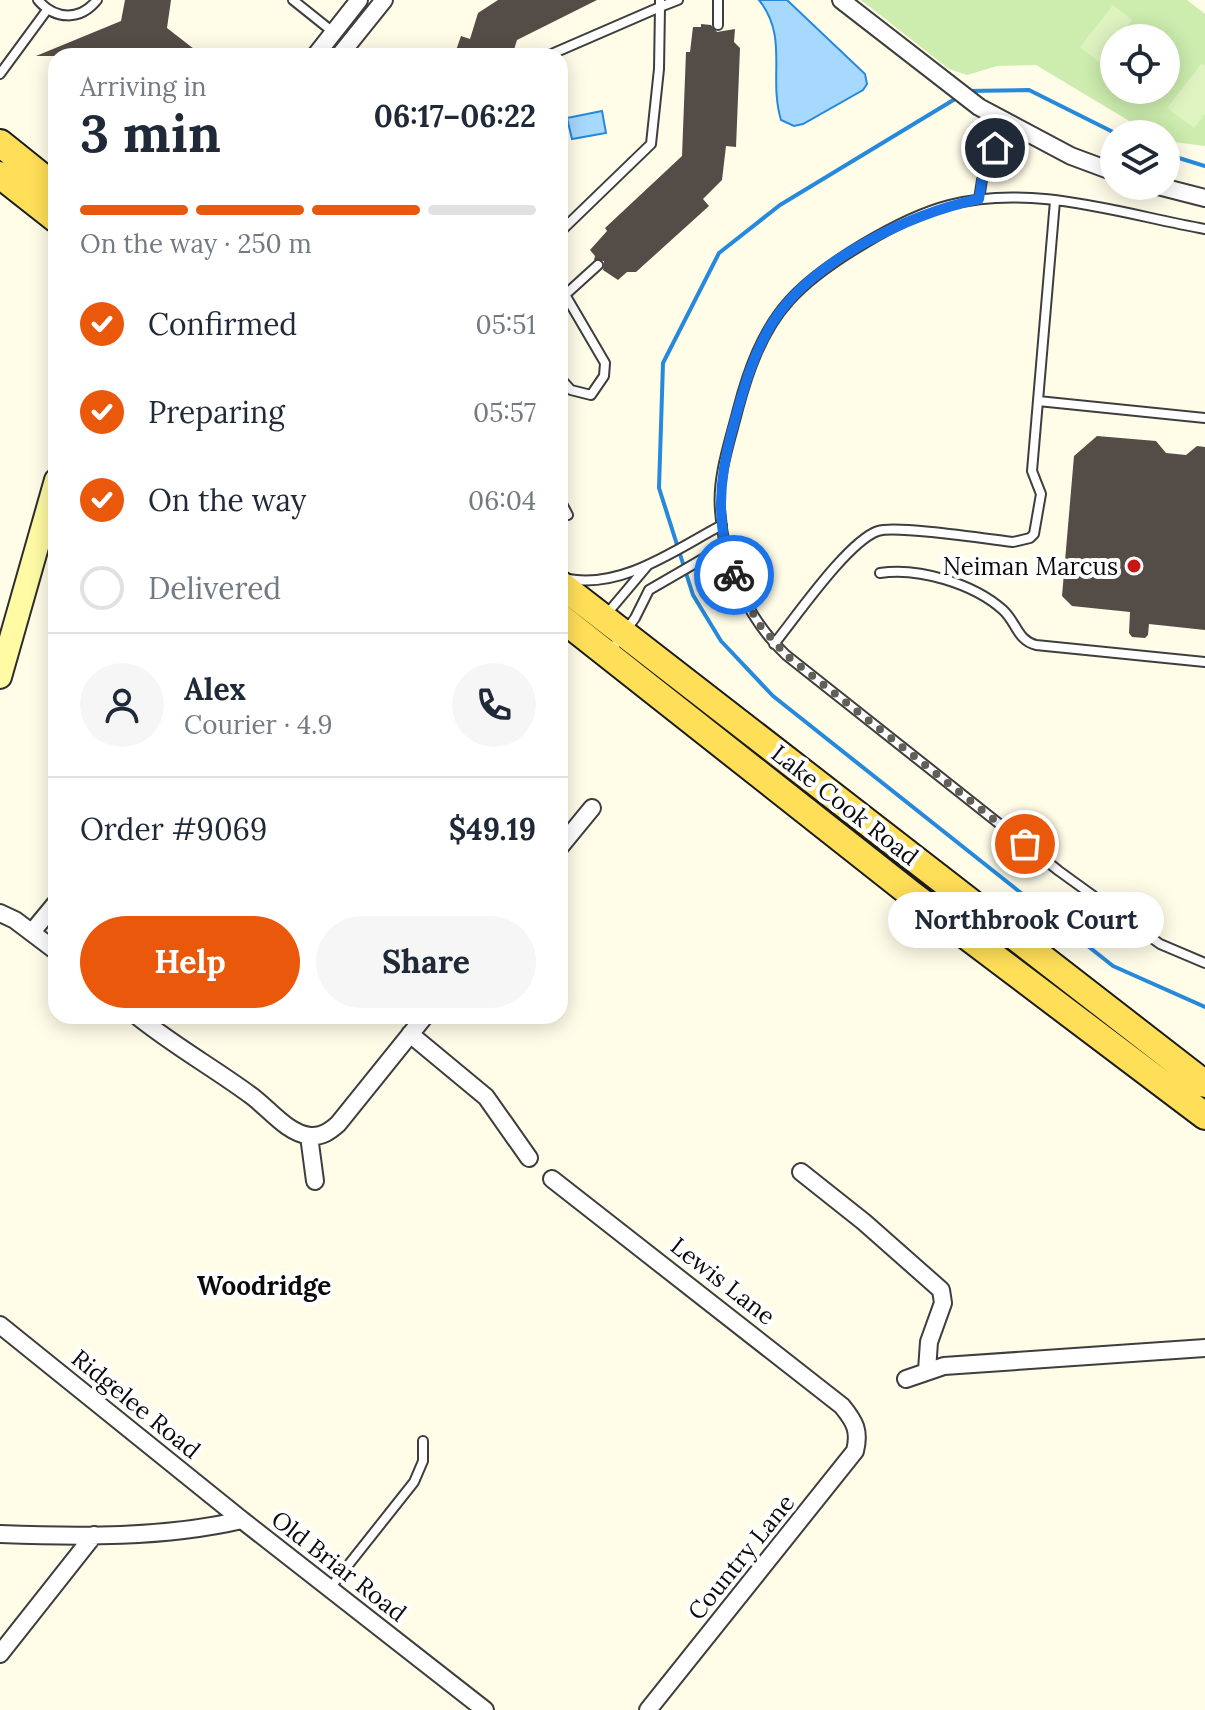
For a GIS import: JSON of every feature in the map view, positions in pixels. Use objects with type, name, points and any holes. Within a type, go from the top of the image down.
[{"type":"main road","points":[[0,143],[48,182]]},
{"type":"main road","points":[[0,175],[48,213]]},
{"type":"main road","name":"Lake Cook Road","points":[[568,590],[1205,1084]]},
{"type":"main road","name":"Lake Cook Road","points":[[568,623],[911,894],[1205,1116]]},
{"type":"street","points":[[321,48],[359,0]]},
{"type":"street","points":[[345,48],[384,0]]},
{"type":"street","points":[[841,0],[979,107],[1071,156],[1100,167]]},
{"type":"street","points":[[1180,192],[1205,198]]},
{"type":"street","points":[[0,677],[48,508]]},
{"type":"street","points":[[568,837],[592,808]]},
{"type":"street","points":[[0,913],[48,945]]},
{"type":"street","points":[[32,932],[48,913]]},
{"type":"street","points":[[147,1024],[251,1095],[287,1125],[309,1136],[329,1132],[338,1124],[418,1024]]},
{"type":"street","points":[[410,1034],[486,1097],[529,1158]]},
{"type":"street","points":[[309,1136],[315,1181]]},
{"type":"street","points":[[801,1172],[941,1290],[943,1303],[929,1342],[927,1370]]},
{"type":"street","name":"Lewis Lane","points":[[552,1179],[842,1406],[857,1428]]},
{"type":"street","name":"Ridgelee Road","points":[[0,1325],[242,1520]]},
{"type":"street","points":[[906,1379],[944,1366],[1205,1348]]},
{"type":"street","name":"Country Lane","points":[[648,1710],[855,1451],[859,1435],[857,1428]]},
{"type":"street","name":"Old Briar Road","points":[[0,1534],[94,1535],[219,1525],[242,1520],[485,1710]]},
{"type":"street","points":[[0,1654],[94,1535]]},
{"type":"lane","points":[[38,0],[47,10],[69,16],[81,14],[97,0]]},
{"type":"lane","points":[[293,0],[334,32]]},
{"type":"lane","points":[[564,48],[660,3],[678,0]]},
{"type":"lane","points":[[718,0],[718,25]]},
{"type":"lane","points":[[568,225],[645,154],[651,144],[659,69],[660,3]]},
{"type":"lane","points":[[0,74],[47,10]]},
{"type":"lane","points":[[979,199],[982,180],[1006,121]]},
{"type":"lane","points":[[1205,229],[1055,201],[1010,196],[946,206],[902,224],[826,269],[789,301],[762,341],[743,391],[724,467],[719,509],[725,546],[749,609],[774,644],[1059,871],[1160,944],[1205,963]]},
{"type":"lane","points":[[774,644],[837,566],[874,532],[896,530],[1013,542],[1030,538],[1037,529],[1041,494],[1032,471],[1055,201]]},
{"type":"lane","points":[[568,292],[598,265]]},
{"type":"lane","points":[[568,297],[605,363],[604,376],[591,395],[568,387]]},
{"type":"lane","points":[[1038,401],[1205,418]]},
{"type":"lane","points":[[568,579],[604,579],[648,565],[722,525]]},
{"type":"lane","points":[[597,647],[613,626],[635,618],[643,598],[657,583],[725,546]]},
{"type":"lane","points":[[597,647],[613,626],[648,565]]},
{"type":"lane","points":[[880,573],[892,571],[928,577],[981,594],[1006,612],[1021,637],[1036,645],[1205,662]]},
{"type":"lane","points":[[330,1589],[414,1482],[423,1461],[423,1441]]},
{"type":"green space","points":[[861,0],[1187,0],[1205,14],[1205,146],[1180,143],[1180,120],[1128,120],[1101,104],[1180,104],[1180,24],[1100,24],[1100,103],[1036,65],[997,66],[967,75],[949,69]]},
{"type":"green space","points":[[1113,5],[1132,20],[1129,24],[1100,24],[1099,62],[1080,47]]},
{"type":"green space","points":[[1202,63],[1205,66],[1205,114],[1194,128],[1167,108],[1170,104],[1180,104],[1180,91]]},
{"type":"water","points":[[759,0],[787,0],[865,74],[867,84],[863,90],[803,124],[794,126],[781,120],[776,88],[776,43],[768,14]]},
{"type":"water","points":[[602,111],[606,133],[572,139],[568,118]]},
{"type":"building","points":[[125,0],[171,0],[167,28],[193,48],[55,48],[121,21]]},
{"type":"building","points":[[498,0],[597,0],[517,40],[514,48],[457,48],[461,36],[470,39],[478,13]]},
{"type":"building","points":[[701,24],[711,25],[717,32],[735,29],[734,42],[740,48],[736,147],[726,146],[722,180],[703,199],[709,206],[636,272],[627,272],[618,280],[603,270],[604,261],[594,260],[595,256],[590,250],[607,231],[605,228],[682,156],[686,52],[690,52],[693,27],[701,27]]},
{"type":"building","name":"Neiman Marcus","points":[[1097,436],[1156,441],[1166,453],[1186,455],[1197,446],[1205,447],[1205,630],[1149,624],[1145,638],[1132,637],[1129,633],[1130,612],[1072,606],[1062,596],[1074,456]]},
{"type":"waterway","points":[[967,91],[1029,90],[1100,126]]},
{"type":"waterway","points":[[960,96],[780,205],[719,253],[663,363],[659,488],[693,595],[721,641],[773,696],[1113,966],[1205,1007]]},
{"type":"waterway","points":[[1180,158],[1205,166]]},
{"type":"way so far","points":[[734,575],[749,609],[774,644],[1025,844]]},
{"type":"place","name":"Neiman Marcus","points":[[1134,566]]},
{"type":"place","name":"Northbrook Court","points":[[1025,844]]},
{"type":"district","name":"Woodridge","points":[[264,1285]]},
{"type":"route","points":[[734,575],[719,509],[724,467],[743,391],[762,341],[774,321],[806,284],[857,249],[927,213],[979,199],[982,180],[995,148]]}]
